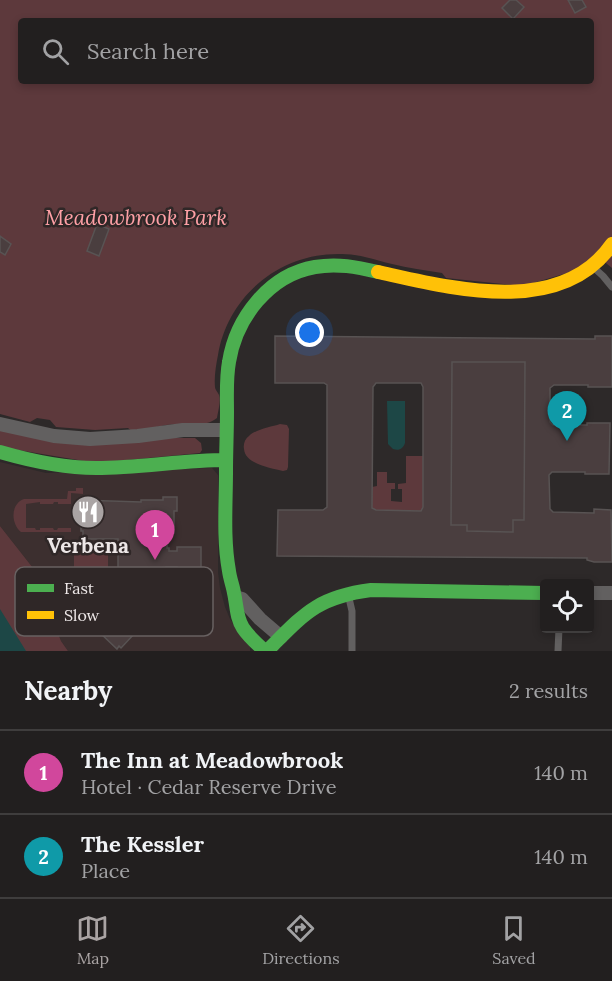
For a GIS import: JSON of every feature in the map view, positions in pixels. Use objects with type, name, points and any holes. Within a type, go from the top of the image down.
[{"type":"street","points":[[540,593],[371,590],[348,592],[327,599],[313,607],[266,651],[252,640],[242,627],[237,616],[228,569],[226,430],[228,363],[238,330],[253,304],[286,277],[296,272],[320,266],[344,265],[437,285],[470,289],[536,291],[569,281],[593,267],[603,258],[612,244]]},
{"type":"street","points":[[0,424],[54,436],[90,439],[183,430],[226,430]]},
{"type":"street","points":[[0,452],[45,463],[84,468],[206,459],[226,460]]},
{"type":"street","points":[[594,593],[612,594]]},
{"type":"street","points":[[235,597],[242,599],[281,637]]},
{"type":"lane","points":[[593,267],[612,287]]},
{"type":"lane","points":[[348,592],[352,611],[352,651]]},
{"type":"lane","points":[[558,651],[559,633]]},
{"type":"shaded area","points":[[0,462],[46,473],[212,468],[218,475],[220,588],[230,619],[250,647],[250,651],[68,651],[59,636],[213,636],[213,567],[32,567],[0,526]]},
{"type":"green space","name":"Meadowbrook Park","points":[[0,0],[612,0],[612,268],[596,255],[574,271],[523,286],[446,278],[442,273],[355,255],[320,255],[298,260],[261,281],[233,314],[224,333],[215,371],[215,389],[220,403],[217,418],[200,424],[173,424],[133,432],[128,428],[95,430],[56,427],[50,420],[37,418],[30,422],[0,414]]},
{"type":"green space","points":[[280,424],[287,425],[289,429],[288,467],[283,471],[254,462],[245,454],[244,447],[245,440],[252,434]]},
{"type":"green space","points":[[0,429],[195,438],[201,443],[202,450],[200,453],[96,463],[0,447]]},
{"type":"green space","points":[[406,456],[423,456],[423,507],[421,511],[372,508],[372,487],[377,486],[377,472],[387,472],[387,483],[395,483],[395,489],[391,489],[391,501],[402,502],[402,489],[398,489],[398,484],[406,483]]},
{"type":"green space","points":[[76,488],[83,488],[83,494],[71,493],[71,504],[54,502],[53,504],[40,504],[40,502],[26,504],[26,528],[57,530],[58,528],[71,528],[71,532],[21,532],[15,524],[14,510],[16,505],[24,499],[67,499],[68,491],[76,491]]},
{"type":"green space","points":[[0,526],[32,567],[15,567],[15,636],[59,636],[68,651],[0,651]]},
{"type":"green space","points":[[74,551],[108,551],[108,567],[74,567]]},
{"type":"water","points":[[387,401],[405,401],[405,443],[399,450],[393,449],[388,444]]},
{"type":"water","points":[[0,609],[26,651],[0,651]]},
{"type":"building","points":[[510,0],[516,0],[524,7],[514,18],[502,8]]},
{"type":"building","points":[[568,0],[582,0],[586,7],[575,13]]},
{"type":"building","points":[[97,224],[109,229],[99,256],[87,251]]},
{"type":"building","points":[[0,236],[11,244],[5,255],[0,252]]},
{"type":"building","points":[[275,336],[595,339],[595,336],[612,336],[612,387],[554,385],[550,388],[550,422],[553,425],[610,423],[609,474],[552,472],[549,475],[550,509],[553,512],[594,513],[594,509],[611,510],[612,562],[594,562],[587,558],[277,556],[278,510],[323,510],[327,507],[327,385],[324,383],[275,383]],"holes":[[[452,362],[525,362],[524,520],[513,520],[513,532],[467,531],[467,525],[451,525]],[[376,383],[421,383],[423,387],[423,507],[421,511],[372,508],[373,387]]]},
{"type":"building","points":[[452,362],[525,362],[524,520],[513,520],[513,532],[467,531],[467,525],[451,525]]},
{"type":"building","points":[[163,497],[177,497],[177,511],[174,511],[174,533],[167,533],[167,548],[169,551],[177,551],[177,547],[201,547],[201,567],[118,567],[118,539],[83,539],[81,500],[141,502],[141,500],[163,500]]},
{"type":"building","points":[[103,636],[132,636],[121,648],[119,646],[117,649]]},
{"type":"traffic: fast","points":[[265,651],[250,637],[241,624],[227,559],[225,521],[227,387],[233,346],[239,330],[257,301],[283,279],[315,267],[331,265],[378,272]]},
{"type":"traffic: fast","points":[[0,452],[47,463],[84,468],[226,460]]},
{"type":"traffic: fast","points":[[267,651],[313,609],[337,597],[353,593],[371,590],[540,593]]},
{"type":"traffic: slow","points":[[378,272],[471,290],[503,292],[535,290],[564,282],[590,267],[612,244]]},
{"type":"place","name":"The Kessler","points":[[567,441]]},
{"type":"place","name":"Verbena","points":[[88,512]]},
{"type":"place","name":"The Inn at Meadowbrook","points":[[155,560]]}]
